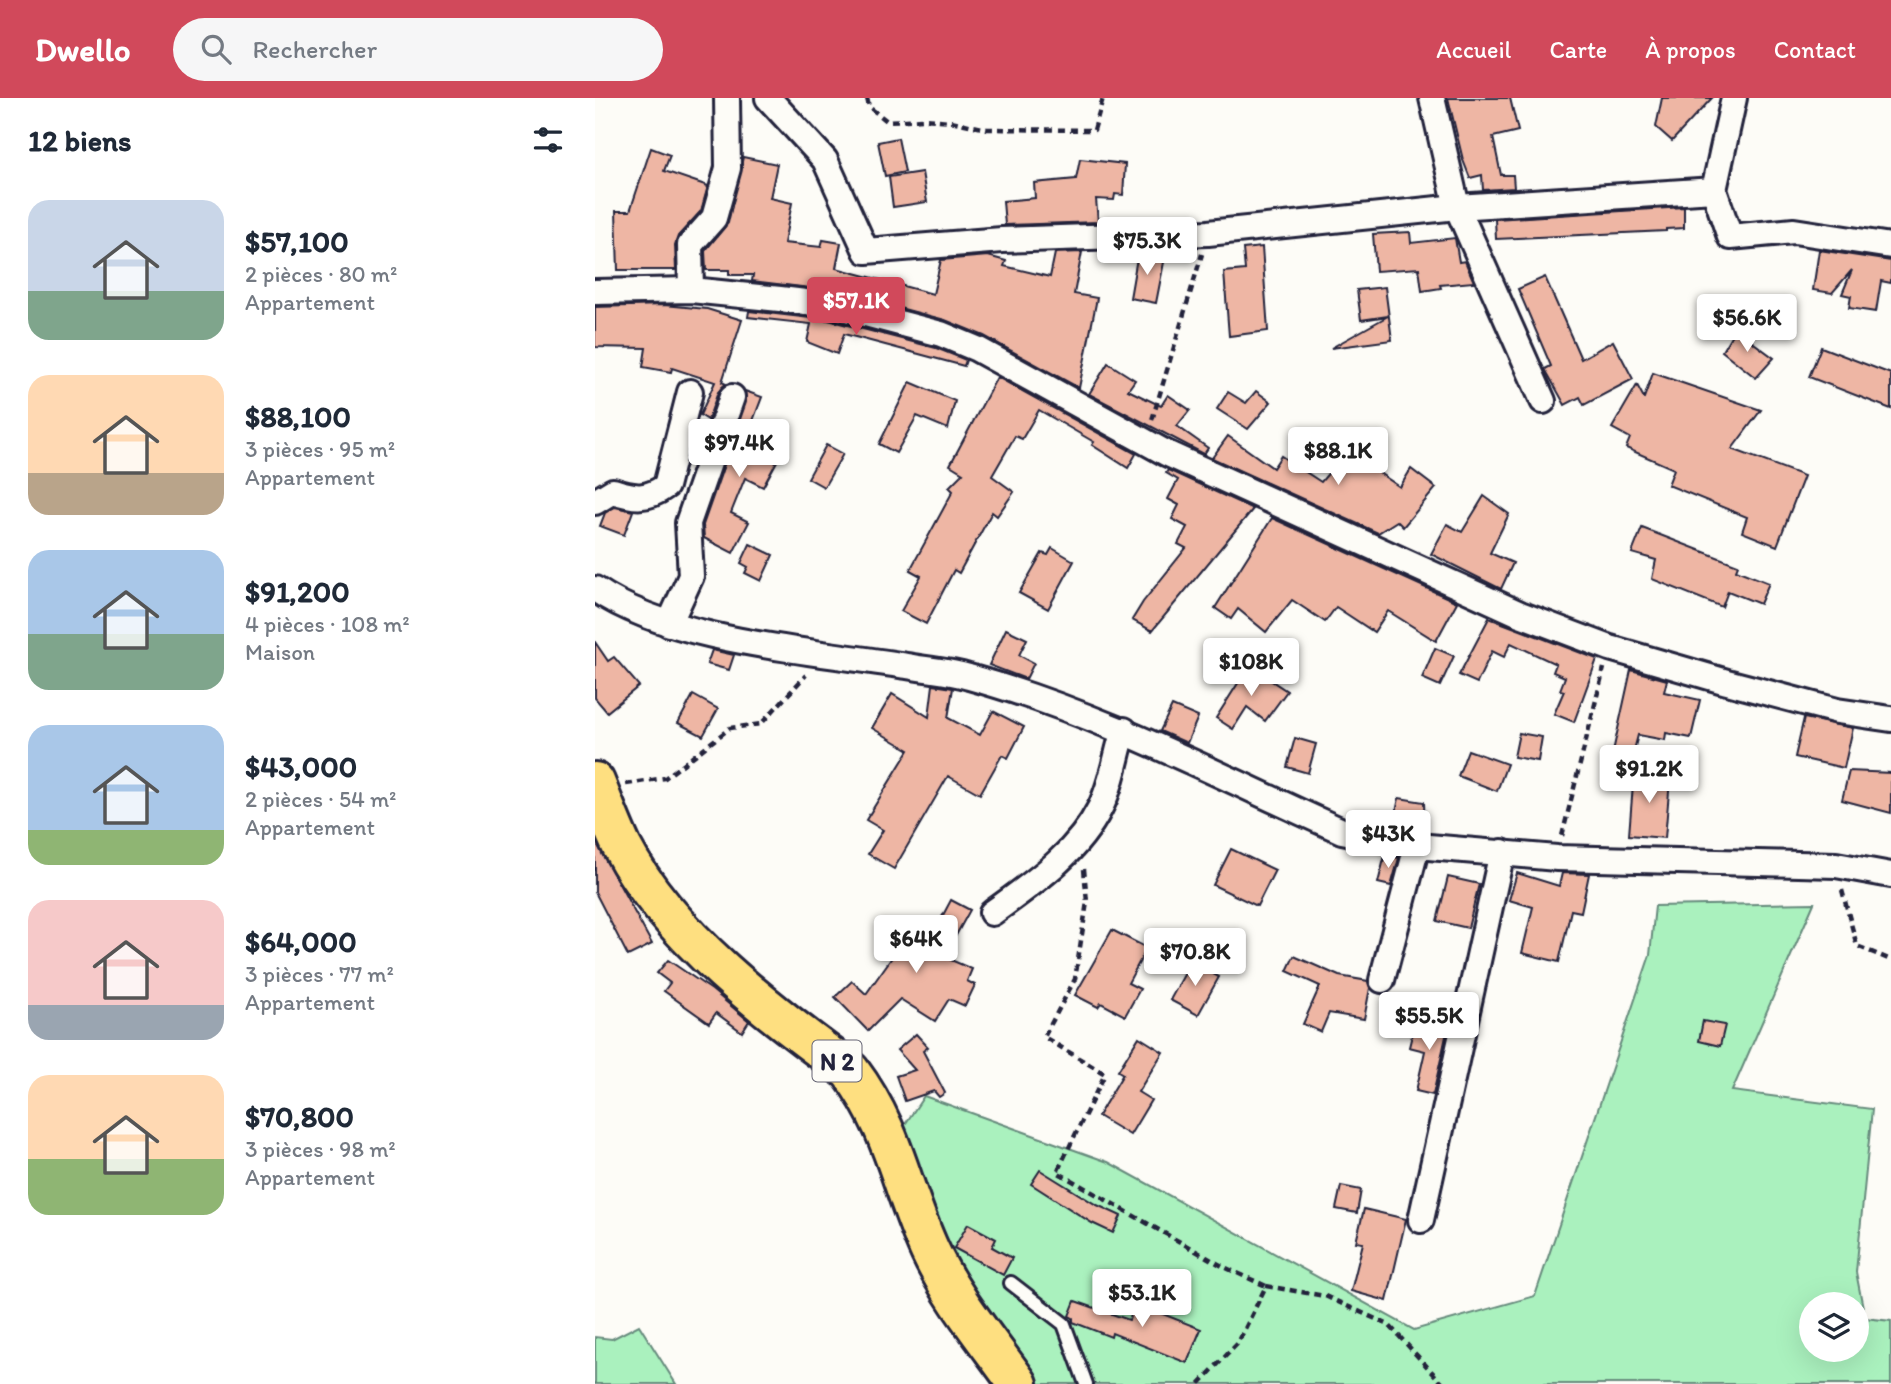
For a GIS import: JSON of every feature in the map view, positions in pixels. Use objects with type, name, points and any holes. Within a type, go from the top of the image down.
[{"type":"main road","name":"N 2","points":[[596,785],[623,847],[645,883],[688,939],[850,1071],[869,1096],[893,1144],[929,1250],[946,1282],[1019,1384]]},
{"type":"street","points":[[691,290],[690,245],[715,218],[728,167],[727,98]]},
{"type":"street","points":[[768,98],[825,160],[866,251],[1002,240],[1208,233],[1457,207],[1714,190]]},
{"type":"street","points":[[1432,98],[1457,207],[1542,401]]},
{"type":"street","points":[[1734,98],[1714,190],[1730,237],[1794,231],[1891,246]]},
{"type":"street","points":[[595,292],[691,290],[831,305],[941,334],[978,349],[1145,441],[1520,614],[1609,648],[1837,711],[1891,719]]},
{"type":"street","points":[[595,502],[613,491],[634,498],[653,495],[666,486],[690,392]]},
{"type":"street","points":[[669,624],[691,576],[688,523],[731,397]]},
{"type":"street","points":[[595,589],[616,603],[669,624],[967,676],[1123,730],[1342,831],[1417,846],[1557,858],[1836,865],[1891,875]]},
{"type":"street","points":[[992,914],[1061,861],[1082,836],[1101,807],[1123,730]]},
{"type":"street","points":[[1382,980],[1417,846]]},
{"type":"street","points":[[1420,1220],[1502,852]]},
{"type":"lane","points":[[1011,1283],[1064,1324],[1086,1384]]},
{"type":"path","points":[[867,98],[869,107],[887,121],[951,121],[987,129],[1094,130],[1103,98]]},
{"type":"path","points":[[1145,441],[1208,233]]},
{"type":"path","points":[[1557,858],[1609,648]]},
{"type":"path","points":[[596,785],[665,778],[730,728],[761,724],[826,653]]},
{"type":"path","points":[[1082,836],[1087,902],[1075,979],[1044,1037],[1105,1074],[1057,1172],[1224,1267],[1266,1286],[1325,1296],[1389,1325],[1443,1384]]},
{"type":"path","points":[[1836,865],[1857,946],[1891,960]]},
{"type":"path","points":[[1199,1384],[1238,1343],[1266,1286]]},
{"type":"green space","points":[[1814,903],[1732,1091],[1872,1109],[1856,1272],[1860,1292],[1799,1292],[1799,1362],[1869,1362],[1869,1318],[1891,1321],[1891,1384],[1021,1384],[892,1144],[924,1096],[1108,1162],[1414,1330],[1535,1296],[1650,955],[1655,906]]},
{"type":"green space","points":[[639,1325],[676,1384],[595,1384],[595,1337],[612,1339]]},
{"type":"building","points":[[1448,98],[1510,98],[1518,131],[1493,137],[1501,175],[1513,175],[1514,188],[1483,190],[1482,175],[1470,178]]},
{"type":"building","points":[[1662,98],[1712,98],[1672,141],[1656,127]]},
{"type":"building","points":[[898,138],[905,172],[885,176],[878,142]]},
{"type":"building","points":[[651,148],[670,155],[664,171],[708,186],[701,211],[678,236],[675,245],[676,270],[618,270],[616,211],[630,211]]},
{"type":"building","points":[[743,157],[777,164],[770,198],[792,203],[784,243],[821,247],[823,240],[841,243],[836,268],[933,294],[941,260],[988,256],[1006,261],[1004,266],[1050,277],[1055,253],[1082,252],[1074,294],[1097,298],[1079,388],[984,336],[945,320],[835,291],[752,281],[753,275],[729,275],[729,270],[706,270],[705,251],[728,223]]},
{"type":"building","points":[[1080,159],[1125,164],[1123,195],[1115,194],[1114,200],[1096,199],[1098,222],[1005,225],[1003,201],[1035,198],[1034,183],[1076,179]]},
{"type":"building","points":[[922,172],[927,202],[893,207],[889,177]]},
{"type":"building","points":[[1684,207],[1684,228],[1496,239],[1495,219]]},
{"type":"building","points":[[1410,232],[1411,243],[1455,238],[1459,262],[1465,261],[1474,282],[1440,285],[1441,288],[1422,291],[1419,268],[1376,271],[1373,234]]},
{"type":"building","points":[[1262,247],[1268,331],[1229,336],[1224,272],[1245,270],[1243,249]]},
{"type":"building","points":[[1819,250],[1891,261],[1891,283],[1881,281],[1876,312],[1849,308],[1851,296],[1842,294],[1852,270],[1832,293],[1813,290]]},
{"type":"building","points":[[1138,252],[1165,257],[1156,303],[1130,298]]},
{"type":"building","points":[[1545,277],[1581,359],[1613,341],[1633,379],[1584,405],[1580,397],[1565,405],[1545,369],[1551,366],[1518,289]]},
{"type":"building","points":[[1385,287],[1392,340],[1331,348],[1388,316],[1361,320],[1357,290]]},
{"type":"building","points":[[664,305],[707,309],[742,320],[722,382],[726,384],[718,392],[708,420],[700,415],[715,382],[672,368],[671,372],[643,367],[646,348],[595,347],[595,307]]},
{"type":"building","points":[[749,311],[828,320],[936,348],[966,360],[964,366],[844,334],[837,354],[807,342],[811,324],[748,317]]},
{"type":"building","points":[[1735,329],[1774,358],[1756,378],[1722,351]]},
{"type":"building","points":[[1821,347],[1891,374],[1891,409],[1809,377]]},
{"type":"building","points":[[1108,363],[1135,380],[1128,390],[1161,406],[1168,395],[1190,410],[1177,426],[1208,448],[1204,454],[1089,394]]},
{"type":"building","points":[[1653,373],[1761,410],[1732,449],[1804,476],[1777,546],[1742,532],[1747,517],[1668,485],[1674,469],[1626,448],[1630,438],[1612,428],[1637,385],[1644,398]]},
{"type":"building","points":[[997,377],[1136,454],[1128,468],[1092,445],[1094,442],[1039,410],[1022,439],[1015,436],[992,476],[1014,492],[997,516],[992,512],[959,573],[954,570],[926,624],[901,611],[921,576],[910,570],[953,491],[949,487],[963,473],[950,465]]},
{"type":"building","points":[[910,382],[955,401],[948,429],[917,416],[896,453],[879,444]]},
{"type":"building","points":[[745,391],[762,397],[748,434],[782,452],[763,487],[745,478],[731,513],[749,522],[733,553],[704,538],[703,525],[746,402]]},
{"type":"building","points":[[1256,391],[1271,402],[1248,429],[1217,409],[1228,392],[1246,403]]},
{"type":"building","points":[[1228,436],[1273,468],[1281,456],[1321,482],[1347,451],[1400,487],[1411,469],[1436,488],[1403,527],[1397,521],[1378,533],[1212,458]]},
{"type":"building","points":[[826,445],[843,454],[824,487],[808,478]]},
{"type":"building","points":[[1168,470],[1253,509],[1152,631],[1132,620],[1186,548],[1178,544],[1187,527],[1172,519],[1179,505],[1168,499],[1178,480],[1166,473]]},
{"type":"building","points":[[1484,496],[1509,514],[1490,553],[1513,563],[1501,589],[1431,554],[1447,524],[1462,532]]},
{"type":"building","points":[[615,507],[633,511],[624,535],[600,526],[605,513]]},
{"type":"building","points":[[1272,518],[1457,602],[1436,641],[1388,611],[1374,632],[1336,607],[1325,622],[1292,600],[1266,632],[1238,609],[1231,619],[1215,608]]},
{"type":"building","points":[[1642,528],[1738,565],[1736,570],[1769,583],[1760,604],[1728,591],[1722,607],[1652,579],[1656,560],[1632,553]]},
{"type":"building","points":[[750,544],[773,555],[761,581],[745,573],[748,567],[741,563]]},
{"type":"building","points":[[1052,548],[1074,561],[1048,609],[1019,593],[1042,553],[1048,555]]},
{"type":"building","points":[[1489,618],[1597,659],[1574,722],[1554,714],[1564,691],[1560,690],[1565,677],[1553,672],[1556,664],[1511,643],[1504,657],[1492,651],[1477,683],[1459,675]]},
{"type":"building","points":[[1006,629],[1027,639],[1019,655],[1034,663],[1026,679],[989,665]]},
{"type":"building","points":[[595,642],[608,661],[614,657],[639,686],[607,712],[595,698]]},
{"type":"building","points":[[1435,648],[1454,656],[1440,686],[1422,678]]},
{"type":"building","points":[[712,650],[734,655],[729,670],[707,664]]},
{"type":"building","points":[[1249,666],[1287,691],[1265,721],[1247,707],[1233,729],[1216,718]]},
{"type":"building","points":[[1631,670],[1667,680],[1664,692],[1700,700],[1691,738],[1666,733],[1665,740],[1638,735],[1629,770],[1610,765]]},
{"type":"building","points":[[933,685],[953,688],[948,718],[980,735],[993,711],[1024,727],[1008,758],[1002,755],[980,794],[948,776],[894,869],[868,854],[883,830],[866,820],[909,750],[872,728],[892,694],[929,717]]},
{"type":"building","points":[[693,695],[718,709],[703,736],[678,723]]},
{"type":"building","points":[[1172,706],[1198,717],[1187,743],[1160,731]]},
{"type":"building","points":[[1804,718],[1853,728],[1844,768],[1795,757]]},
{"type":"building","points":[[1519,733],[1542,737],[1538,761],[1514,757]]},
{"type":"building","points":[[1295,738],[1316,744],[1308,773],[1287,767]]},
{"type":"building","points":[[1468,750],[1507,764],[1497,791],[1458,776]]},
{"type":"building","points":[[1849,771],[1891,773],[1891,813],[1842,800]]},
{"type":"building","points":[[1634,772],[1661,774],[1661,779],[1670,780],[1665,838],[1629,835]]},
{"type":"building","points":[[1399,798],[1424,802],[1425,832],[1393,826]]},
{"type":"building","points":[[595,840],[652,944],[628,956],[595,892]]},
{"type":"building","points":[[1231,849],[1275,870],[1257,906],[1213,885]]},
{"type":"building","points":[[1385,855],[1399,858],[1391,886],[1378,883]]},
{"type":"building","points":[[1517,873],[1559,886],[1562,873],[1589,874],[1581,912],[1571,910],[1559,962],[1522,953],[1533,907],[1509,900]]},
{"type":"building","points":[[1448,877],[1479,884],[1468,928],[1437,921]]},
{"type":"building","points":[[951,900],[970,910],[944,957],[972,969],[967,981],[975,985],[965,1006],[949,999],[935,1021],[900,999],[868,1031],[835,997],[852,981],[866,994],[917,922],[934,932]]},
{"type":"building","points":[[1112,930],[1147,948],[1128,983],[1140,989],[1125,1016],[1101,1003],[1098,1007],[1075,995]]},
{"type":"building","points":[[1294,956],[1339,976],[1368,981],[1370,988],[1364,1019],[1329,1013],[1321,1032],[1303,1024],[1320,986],[1287,971]]},
{"type":"building","points":[[668,960],[712,990],[749,1021],[742,1032],[716,1013],[709,1023],[664,991],[670,983],[657,973]]},
{"type":"building","points":[[1191,962],[1219,977],[1198,1015],[1170,1000]]},
{"type":"building","points":[[1416,1019],[1448,1027],[1433,1095],[1416,1091],[1425,1051],[1409,1047]]},
{"type":"building","points":[[1703,1021],[1725,1025],[1720,1046],[1699,1041]]},
{"type":"building","points":[[916,1034],[928,1047],[923,1051],[945,1093],[939,1097],[934,1091],[905,1101],[896,1076],[915,1070],[897,1050]]},
{"type":"building","points":[[1139,1037],[1163,1052],[1138,1092],[1151,1100],[1130,1135],[1098,1116],[1123,1074],[1118,1071]]},
{"type":"building","points":[[1040,1170],[1095,1204],[1121,1216],[1113,1233],[1092,1223],[1031,1184]]},
{"type":"building","points":[[1341,1186],[1361,1190],[1357,1213],[1336,1209]]},
{"type":"building","points":[[1364,1209],[1406,1219],[1387,1301],[1351,1291],[1363,1243],[1356,1242]]},
{"type":"building","points":[[968,1224],[996,1239],[992,1247],[1012,1258],[1003,1275],[954,1248]]},
{"type":"building","points":[[1075,1301],[1129,1320],[1135,1303],[1201,1329],[1187,1363],[1112,1333],[1111,1337],[1073,1322],[1073,1318],[1069,1316]]}]
